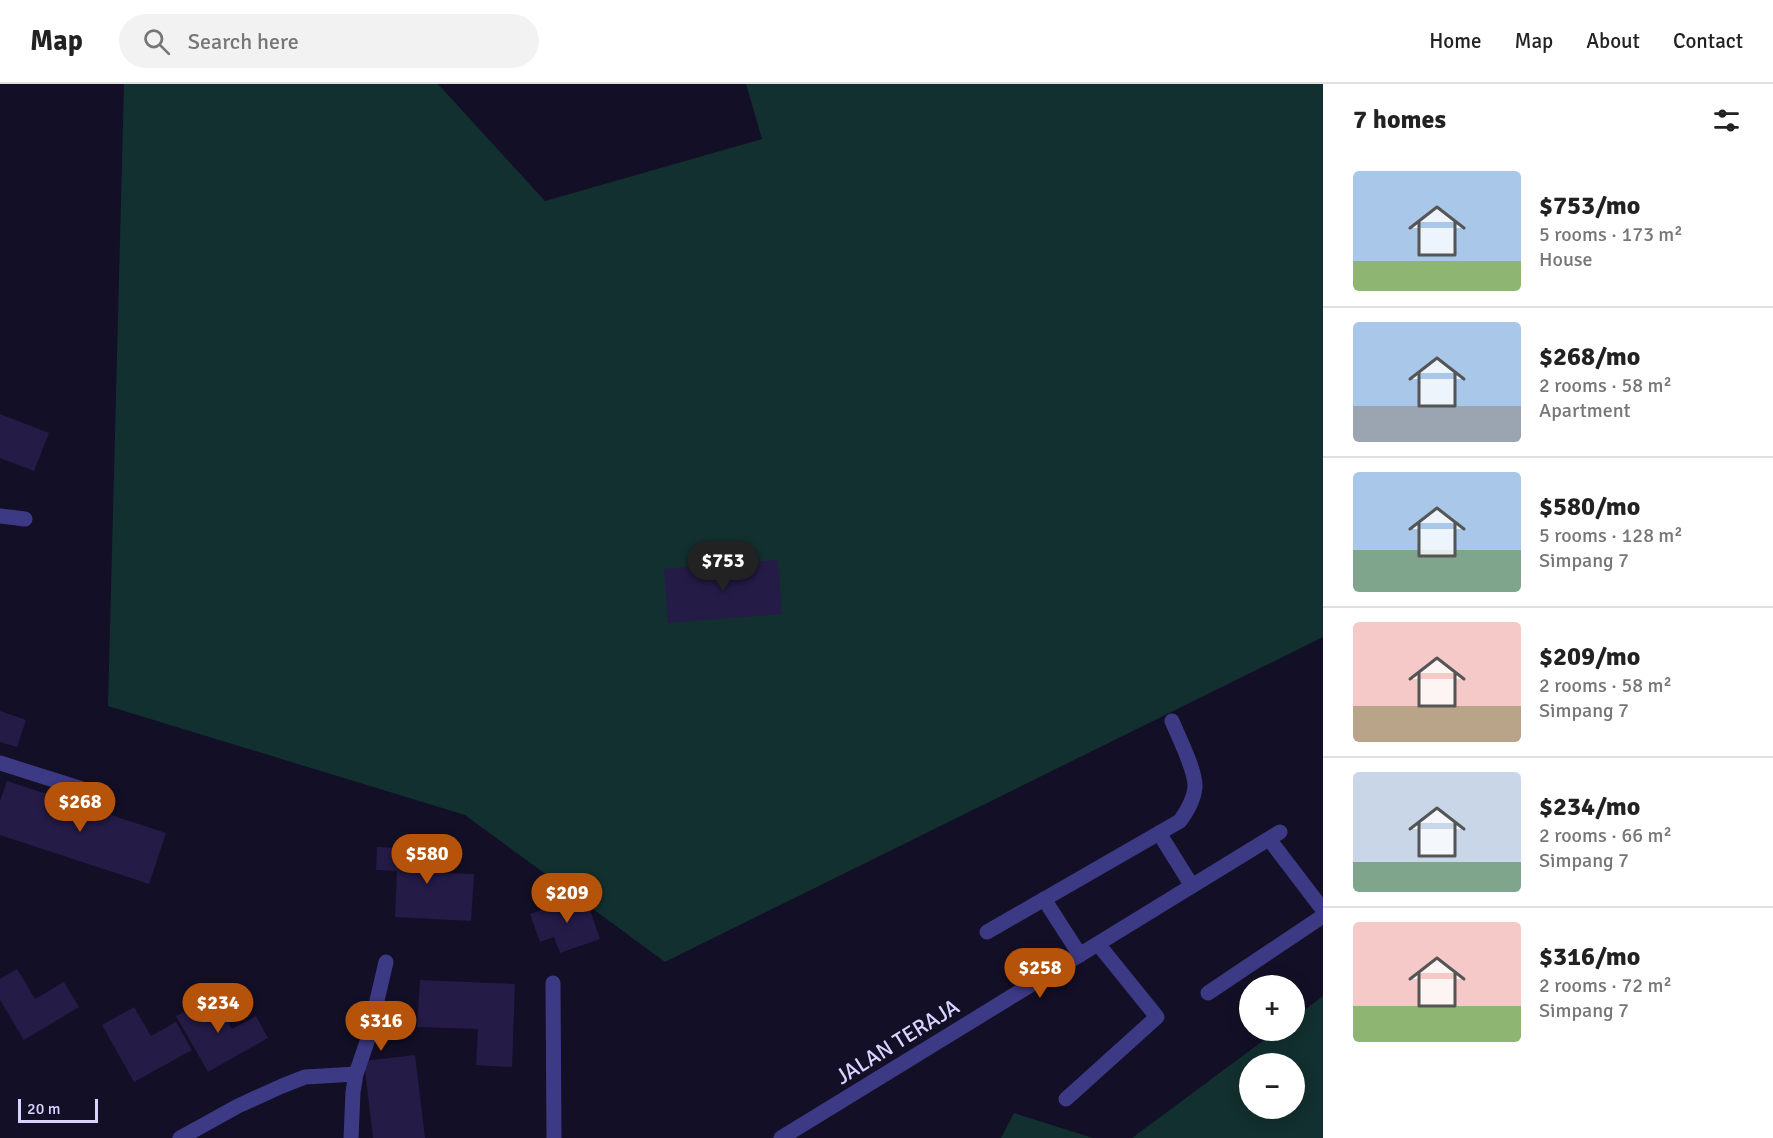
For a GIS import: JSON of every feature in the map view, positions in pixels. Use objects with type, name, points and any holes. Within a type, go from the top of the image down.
[{"type":"street","points":[[0,516],[26,519]]},
{"type":"street","points":[[987,932],[1180,821],[1190,807],[1195,786],[1191,768],[1172,721]]},
{"type":"street","points":[[0,763],[95,793]]},
{"type":"street","points":[[1159,833],[1192,886]]},
{"type":"street","name":"JALAN TERAJA","points":[[782,1138],[1275,836],[1323,910]]},
{"type":"street","points":[[1044,899],[1080,955]]},
{"type":"street","points":[[1208,993],[1323,916]]},
{"type":"street","points":[[1066,1099],[1157,1017],[1098,944]]},
{"type":"street","points":[[351,1138],[356,1074],[369,1039],[386,962]]},
{"type":"street","points":[[553,983],[554,1138]]},
{"type":"street","points":[[180,1138],[238,1106],[304,1077],[356,1074]]},
{"type":"green space","points":[[124,84],[438,84],[545,201],[762,139],[746,84],[1323,84],[1323,637],[665,962],[465,815],[108,706]]},
{"type":"green space","points":[[1323,996],[1323,1138],[1132,1138],[1239,1058],[1239,1119],[1305,1119],[1305,1053],[1246,1053],[1263,1041],[1305,1041],[1305,1010]]},
{"type":"green space","points":[[1014,1113],[1093,1138],[1001,1138]]},
{"type":"building","points":[[0,414],[49,433],[34,471],[0,458]]},
{"type":"building","points":[[778,560],[782,614],[668,623],[664,569]]},
{"type":"building","points":[[0,711],[26,720],[17,747],[0,742]]},
{"type":"building","points":[[7,781],[166,833],[149,884],[0,835],[0,801]]},
{"type":"building","points":[[377,847],[446,850],[445,873],[474,874],[471,921],[395,917],[397,871],[376,870]]},
{"type":"building","points":[[585,895],[600,939],[560,953],[554,937],[540,942],[530,914]]},
{"type":"building","points":[[17,969],[35,999],[64,982],[79,1007],[24,1040],[0,1000],[0,979]]},
{"type":"building","points":[[420,980],[515,984],[512,1067],[476,1065],[478,1029],[417,1027]]},
{"type":"building","points":[[213,996],[232,1029],[256,1016],[268,1038],[208,1072],[176,1016]]},
{"type":"building","points":[[134,1007],[151,1036],[176,1022],[192,1050],[134,1082],[102,1025]]},
{"type":"building","points":[[415,1055],[425,1138],[373,1138],[364,1061]]}]
